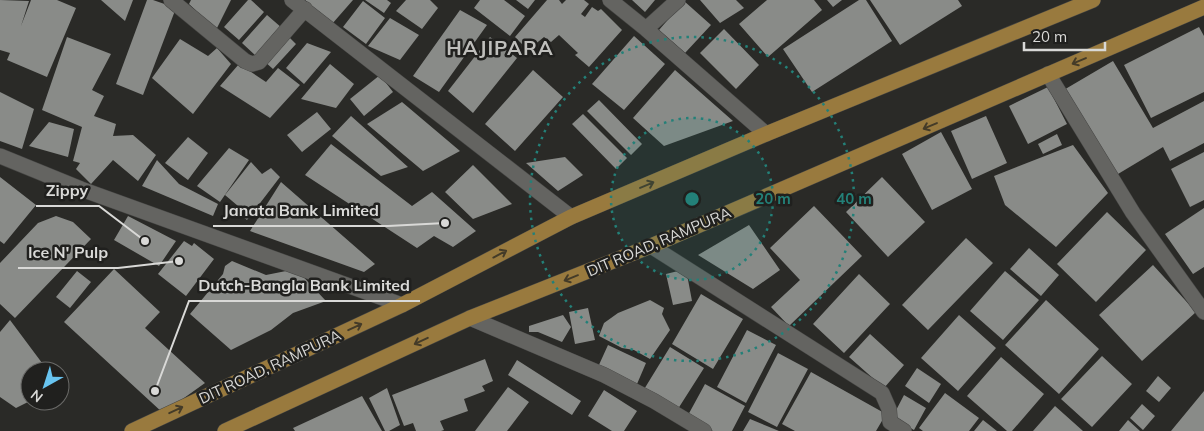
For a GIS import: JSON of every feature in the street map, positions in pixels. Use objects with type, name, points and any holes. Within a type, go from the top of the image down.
[{"type":"main road","name":"DIT ROAD, RAMPURA","points":[[132,431],[402,305],[571,217],[766,134],[1093,0]]},
{"type":"main road","name":"DIT ROAD, RAMPURA","points":[[225,431],[470,318],[651,246],[1204,7]]},
{"type":"street","points":[[171,0],[244,61],[252,64],[258,62],[305,9]]},
{"type":"street","points":[[292,0],[571,217]]},
{"type":"street","points":[[610,0],[646,28],[766,134]]},
{"type":"street","points":[[646,28],[678,0]]},
{"type":"street","points":[[1048,74],[1133,214],[1204,312]]},
{"type":"street","points":[[0,156],[81,189],[402,305]]},
{"type":"street","points":[[651,246],[882,393],[889,409],[890,422],[904,431]]},
{"type":"street","points":[[470,318],[604,375],[654,401],[704,431]]},
{"type":"building","points":[[0,0],[29,1],[21,26],[31,0],[57,0],[76,8],[47,77],[7,60],[10,53],[0,50]]},
{"type":"building","points":[[101,0],[133,0],[125,21]]},
{"type":"building","points":[[147,0],[153,0],[176,8],[143,95],[116,84]]},
{"type":"building","points":[[191,0],[231,0],[216,30],[189,4]]},
{"type":"building","points":[[248,0],[251,0],[264,12],[239,40],[224,27]]},
{"type":"building","points":[[305,0],[353,0],[332,24]]},
{"type":"building","points":[[365,0],[387,0],[391,3],[384,13]]},
{"type":"building","points":[[406,0],[430,0],[438,8],[422,29],[396,11]]},
{"type":"building","points":[[480,0],[504,0],[525,16],[510,36],[474,8]]},
{"type":"building","points":[[516,0],[535,0],[528,9]]},
{"type":"building","points":[[547,0],[559,0],[562,4],[566,0],[584,0],[589,4],[581,14],[585,17],[592,7],[598,11],[601,9],[622,30],[589,67],[575,55],[578,53],[559,35],[551,42],[544,37],[528,50],[515,37]]},
{"type":"building","points":[[632,0],[655,0],[645,12]]},
{"type":"building","points":[[700,0],[736,0],[744,8],[720,23]]},
{"type":"building","points":[[767,0],[814,0],[822,10],[768,57],[739,24]]},
{"type":"building","points":[[827,0],[842,0],[833,7]]},
{"type":"building","points":[[859,0],[866,0],[892,41],[812,92],[783,49]]},
{"type":"building","points":[[870,0],[958,0],[962,6],[900,45]]},
{"type":"building","points":[[363,1],[385,18],[366,44],[343,27]]},
{"type":"building","points":[[684,1],[711,25],[685,53],[659,30]]},
{"type":"building","points":[[460,10],[487,25],[439,92],[413,76]]},
{"type":"building","points":[[267,15],[282,28],[257,57],[242,43]]},
{"type":"building","points":[[390,18],[419,35],[400,60],[368,46]]},
{"type":"building","points":[[1199,27],[1204,36],[1204,92],[1151,118],[1124,65]]},
{"type":"building","points":[[724,29],[759,65],[736,89],[700,53]]},
{"type":"building","points":[[287,35],[296,44],[273,69],[264,61]]},
{"type":"building","points":[[634,36],[665,64],[624,110],[592,84]]},
{"type":"building","points":[[67,37],[111,54],[92,90],[104,96],[94,116],[116,124],[113,136],[133,135],[156,155],[138,181],[113,160],[91,184],[76,169],[80,163],[73,161],[82,127],[42,110]]},
{"type":"building","points":[[490,37],[517,58],[473,113],[448,91]]},
{"type":"building","points":[[180,39],[208,56],[217,48],[231,64],[193,114],[152,78]]},
{"type":"building","points":[[307,43],[331,52],[304,84],[286,68]]},
{"type":"building","points":[[1113,61],[1153,128],[1204,101],[1204,143],[1170,161],[1163,147],[1113,177],[1062,91]]},
{"type":"building","points":[[239,64],[266,82],[278,68],[300,85],[270,118],[220,86]]},
{"type":"building","points":[[330,64],[354,84],[336,108],[301,99]]},
{"type":"building","points":[[533,70],[563,97],[515,151],[485,124]]},
{"type":"building","points":[[675,70],[733,121],[664,146],[633,118]]},
{"type":"building","points":[[380,75],[393,92],[364,116],[350,99]]},
{"type":"building","points":[[1048,87],[1067,124],[1028,144],[1009,106]]},
{"type":"building","points":[[0,92],[34,109],[22,149],[0,141]]},
{"type":"building","points":[[599,100],[642,144],[631,155],[587,111]]},
{"type":"building","points":[[402,102],[460,151],[423,171],[367,124]]},
{"type":"building","points":[[317,112],[331,129],[302,152],[287,135]]},
{"type":"building","points":[[583,114],[627,158],[616,169],[572,124]]},
{"type":"building","points":[[351,116],[408,167],[381,176],[332,136]]},
{"type":"building","points":[[986,116],[1007,163],[972,179],[951,131]]},
{"type":"building","points":[[49,122],[74,129],[68,157],[29,146]]},
{"type":"building","points":[[941,132],[972,189],[932,210],[902,154]]},
{"type":"building","points":[[1057,134],[1062,145],[1043,154],[1038,144]]},
{"type":"building","points":[[188,137],[208,153],[188,180],[165,163]]},
{"type":"building","points":[[331,144],[412,206],[432,192],[476,231],[453,247],[434,236],[417,248],[305,175]]},
{"type":"building","points":[[1073,145],[1108,193],[1056,247],[1005,205],[994,176]]},
{"type":"building","points":[[229,148],[249,160],[220,202],[197,186]]},
{"type":"building","points":[[1204,152],[1204,200],[1190,207],[1171,169]]},
{"type":"building","points":[[565,157],[583,175],[558,191],[526,163]]},
{"type":"building","points":[[157,160],[179,184],[218,204],[213,216],[142,186]]},
{"type":"building","points":[[251,162],[262,174],[271,168],[280,177],[247,220],[234,210],[238,206],[225,195]]},
{"type":"building","points":[[473,165],[512,204],[473,219],[445,192]]},
{"type":"building","points":[[0,177],[36,205],[4,244],[0,241]]},
{"type":"building","points":[[882,177],[925,222],[888,257],[846,212]]},
{"type":"building","points":[[281,182],[375,264],[364,272],[250,231]]},
{"type":"building","points":[[814,206],[862,256],[789,326],[771,307],[800,280],[770,248]]},
{"type":"building","points":[[1204,208],[1204,267],[1193,274],[1165,234]]},
{"type":"building","points":[[1107,212],[1146,250],[1096,302],[1057,264]]},
{"type":"building","points":[[56,216],[73,222],[91,239],[15,318],[0,304],[0,263],[38,223]]},
{"type":"building","points":[[128,216],[176,241],[159,266],[114,240]]},
{"type":"building","points":[[749,225],[780,270],[753,289],[698,255]]},
{"type":"building","points":[[966,238],[993,263],[928,330],[902,305]]},
{"type":"building","points":[[184,241],[192,246],[194,243],[214,259],[186,296],[158,274]]},
{"type":"building","points":[[1029,248],[1059,275],[1041,296],[1010,269]]},
{"type":"building","points":[[232,261],[266,275],[296,269],[326,301],[293,313],[271,330],[231,350],[190,314],[223,274],[225,266]]},
{"type":"building","points":[[1153,265],[1196,312],[1142,361],[1099,315]]},
{"type":"building","points":[[114,269],[160,312],[145,328],[205,383],[163,413],[64,322]]},
{"type":"building","points":[[686,269],[692,301],[673,305],[666,274]]},
{"type":"building","points":[[77,271],[91,282],[70,308],[56,297]]},
{"type":"building","points":[[1005,271],[1039,300],[1003,340],[970,311]]},
{"type":"building","points":[[859,274],[890,304],[844,353],[813,324]]},
{"type":"building","points":[[701,294],[743,319],[713,369],[672,344]]},
{"type":"building","points":[[650,300],[664,308],[662,314],[670,330],[650,359],[634,350],[622,348],[599,336],[604,323],[618,313]]},
{"type":"building","points":[[1046,300],[1099,349],[1059,394],[1005,345]]},
{"type":"building","points":[[588,308],[595,340],[575,344],[569,312]]},
{"type":"building","points":[[563,315],[571,327],[562,342],[538,332],[529,332],[529,326]]},
{"type":"building","points":[[959,315],[996,348],[958,391],[921,358]]},
{"type":"building","points":[[10,320],[41,361],[20,361],[20,406],[16,408],[0,397],[0,332]]},
{"type":"building","points":[[747,330],[776,345],[746,403],[717,387]]},
{"type":"building","points":[[870,334],[904,365],[884,388],[849,357]]},
{"type":"building","points":[[608,345],[646,363],[637,384],[598,367]]},
{"type":"building","points":[[670,347],[704,368],[676,412],[643,391]]},
{"type":"building","points":[[778,353],[808,369],[777,427],[748,412]]},
{"type":"building","points":[[1102,356],[1132,384],[1092,427],[1061,399]]},
{"type":"building","points":[[1001,357],[1044,394],[1012,431],[1007,431],[967,396]]},
{"type":"building","points":[[485,359],[493,381],[482,386],[485,391],[464,399],[468,411],[440,421],[444,430],[441,431],[416,431],[413,423],[404,426],[392,395]]},
{"type":"building","points":[[517,360],[581,401],[572,415],[508,375]]},
{"type":"building","points":[[917,368],[941,384],[929,403],[905,386]]},
{"type":"building","points":[[811,372],[886,414],[876,431],[795,431],[782,424]]},
{"type":"building","points":[[1158,376],[1171,388],[1159,402],[1146,391]]},
{"type":"building","points":[[705,384],[745,406],[732,431],[713,431],[687,417]]},
{"type":"building","points":[[508,387],[529,402],[507,431],[475,431]]},
{"type":"building","points":[[387,388],[400,425],[385,431],[369,398]]},
{"type":"building","points":[[604,390],[637,411],[624,431],[612,431],[588,416]]},
{"type":"building","points":[[1204,391],[1204,431],[1171,431]]},
{"type":"building","points":[[945,393],[979,418],[969,431],[923,431],[919,428]]},
{"type":"building","points":[[904,395],[926,408],[914,430],[892,418]]},
{"type":"building","points":[[362,396],[382,431],[295,431],[293,428]]},
{"type":"building","points":[[1142,404],[1155,416],[1143,430],[1130,418]]},
{"type":"building","points":[[1055,406],[1083,431],[1033,431]]},
{"type":"building","points":[[750,419],[779,431],[743,431]]},
{"type":"building","points":[[983,420],[997,431],[974,431]]},
{"type":"building","points":[[1128,420],[1140,431],[1119,431]]},
{"type":"place","name":"Janata Bank Limited","points":[[445,223]]},
{"type":"place","name":"Zippy","points":[[145,241]]},
{"type":"place","name":"Ice N' Pulp","points":[[179,261]]},
{"type":"place","name":"Dutch-Bangla Bank Limited","points":[[155,391]]},
{"type":"district","name":"HAJIPARA","points":[[500,48]]}]
